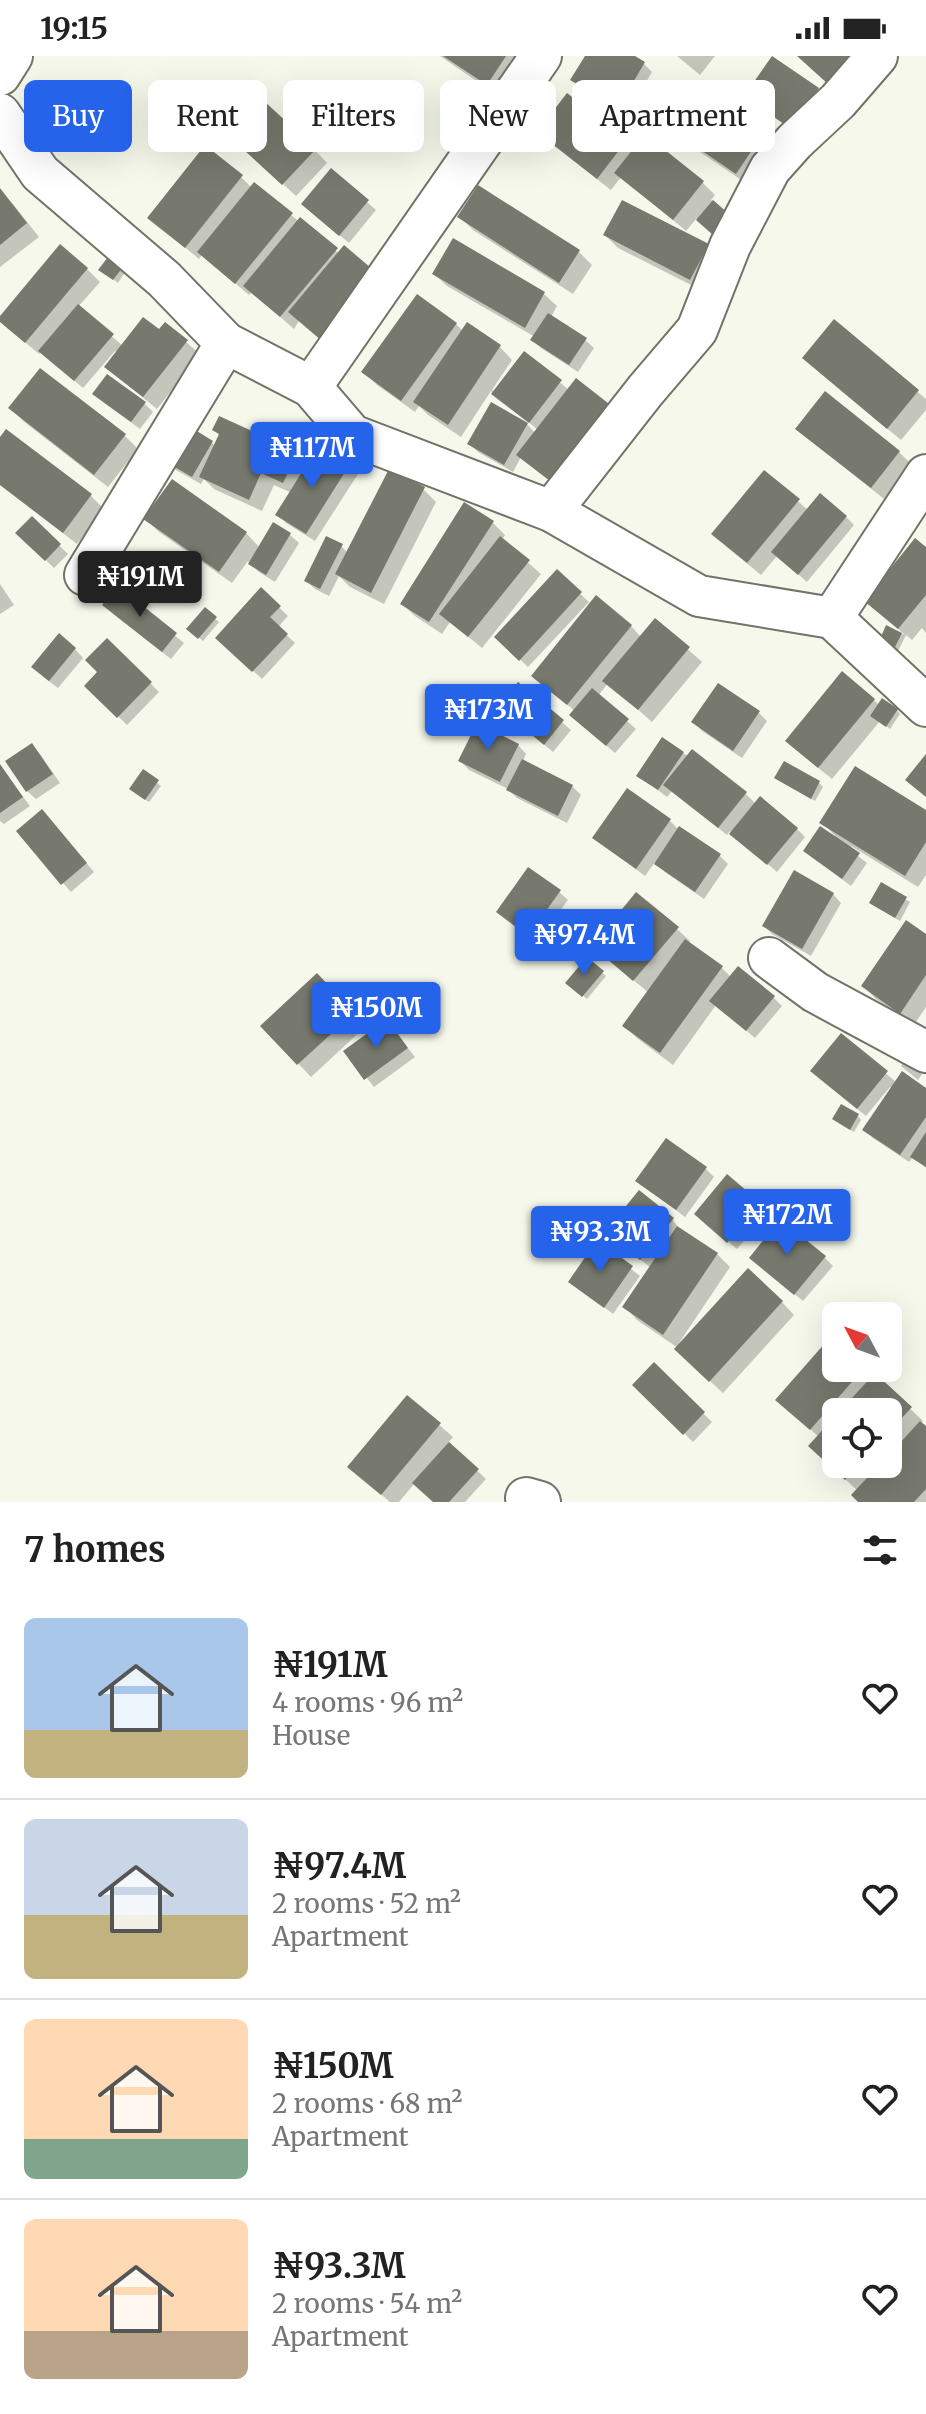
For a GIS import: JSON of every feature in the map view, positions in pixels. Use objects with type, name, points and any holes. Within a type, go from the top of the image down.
[{"type":"street","points":[[0,75],[12,56]]},
{"type":"street","points":[[311,387],[541,56]]},
{"type":"street","points":[[551,511],[697,330],[730,246],[770,169],[838,101],[877,56]]},
{"type":"street","points":[[0,114],[40,173],[164,279],[226,343],[311,387],[352,435],[551,511],[699,596],[832,618],[926,706]]},
{"type":"street","points":[[85,575],[226,343]]},
{"type":"street","points":[[832,618],[926,475]]},
{"type":"street","points":[[769,958],[815,992],[926,1052]]},
{"type":"building","points":[[443,56],[506,56],[490,80],[479,80]]},
{"type":"building","points":[[585,56],[635,56],[645,62],[634,80],[570,80]]},
{"type":"building","points":[[772,56],[819,88],[791,129],[775,118],[775,80],[755,80]]},
{"type":"building","points":[[797,56],[853,56],[828,84]]},
{"type":"building","points":[[567,93],[572,97],[572,152],[618,152],[597,179],[556,147],[556,107]]},
{"type":"building","points":[[267,104],[283,119],[283,152],[313,152],[282,185],[246,152],[267,152]]},
{"type":"building","points":[[199,152],[214,152],[243,175],[185,248],[147,218]]},
{"type":"building","points":[[631,152],[668,152],[704,181],[673,220],[614,173]]},
{"type":"building","points":[[704,152],[751,152],[736,174]]},
{"type":"building","points":[[331,168],[369,200],[339,236],[301,204]]},
{"type":"building","points":[[254,182],[293,213],[235,284],[197,252]]},
{"type":"building","points":[[478,185],[580,250],[559,283],[457,217]]},
{"type":"building","points":[[0,188],[27,223],[0,245]]},
{"type":"building","points":[[622,200],[709,244],[690,280],[603,235]]},
{"type":"building","points":[[713,200],[730,215],[713,235],[696,220]]},
{"type":"building","points":[[300,217],[338,248],[280,317],[243,286]]},
{"type":"building","points":[[453,238],[545,292],[525,328],[432,274]]},
{"type":"building","points":[[60,244],[88,268],[25,343],[0,322],[0,316]]},
{"type":"building","points":[[344,245],[378,274],[322,341],[288,312]]},
{"type":"building","points":[[108,257],[123,267],[113,280],[98,270]]},
{"type":"building","points":[[417,294],[457,323],[401,401],[361,372]]},
{"type":"building","points":[[78,304],[114,334],[74,381],[38,351]]},
{"type":"building","points":[[548,313],[587,338],[569,365],[530,340]]},
{"type":"building","points":[[143,317],[159,329],[165,322],[188,340],[143,397],[104,367]]},
{"type":"building","points":[[834,319],[919,390],[887,429],[802,358]]},
{"type":"building","points":[[467,322],[501,345],[448,425],[413,402]]},
{"type":"building","points":[[524,351],[562,380],[529,423],[491,394]]},
{"type":"building","points":[[40,368],[126,434],[94,475],[8,408]]},
{"type":"building","points":[[107,374],[146,402],[131,422],[92,394]]},
{"type":"building","points":[[576,378],[613,407],[554,484],[516,455]]},
{"type":"building","points":[[825,391],[900,451],[871,488],[795,429]]},
{"type":"building","points":[[491,402],[528,423],[504,465],[467,444]]},
{"type":"building","points":[[219,416],[298,452],[283,483],[261,473],[249,500],[199,477],[219,434],[212,430]]},
{"type":"building","points":[[187,425],[213,441],[192,477],[166,462]]},
{"type":"building","points":[[6,429],[92,494],[63,533],[0,485],[0,437]]},
{"type":"building","points":[[319,445],[350,464],[306,534],[275,515]]},
{"type":"building","points":[[389,469],[425,487],[371,593],[335,574]]},
{"type":"building","points":[[764,470],[800,499],[747,563],[711,534]]},
{"type":"building","points":[[172,479],[247,532],[219,572],[143,519]]},
{"type":"building","points":[[820,493],[847,516],[798,575],[771,552]]},
{"type":"building","points":[[464,502],[494,521],[429,622],[400,604]]},
{"type":"building","points":[[32,516],[61,544],[45,561],[15,533]]},
{"type":"building","points":[[273,522],[291,533],[266,575],[248,564]]},
{"type":"building","points":[[326,536],[343,544],[320,589],[304,581]]},
{"type":"building","points":[[500,536],[530,560],[468,637],[439,614]]},
{"type":"building","points":[[915,538],[926,547],[926,595],[898,629],[864,601]]},
{"type":"building","points":[[557,569],[582,592],[519,661],[494,637]]},
{"type":"building","points":[[118,586],[177,633],[162,652],[102,605]]},
{"type":"building","points":[[261,587],[281,606],[270,617],[288,634],[252,672],[215,638]]},
{"type":"building","points":[[596,595],[632,625],[567,705],[531,676]]},
{"type":"building","points":[[205,607],[217,617],[198,639],[186,629]]},
{"type":"building","points":[[655,618],[690,647],[638,710],[602,681]]},
{"type":"building","points":[[886,625],[902,633],[893,651],[878,644]]},
{"type":"building","points":[[59,633],[76,648],[49,681],[31,667]]},
{"type":"building","points":[[107,638],[152,682],[117,718],[84,686],[97,672],[85,660]]},
{"type":"building","points":[[842,671],[875,699],[818,768],[785,741]]},
{"type":"building","points":[[518,682],[564,720],[544,745],[498,707]]},
{"type":"building","points":[[718,683],[760,711],[733,751],[691,722]]},
{"type":"building","points":[[592,688],[629,719],[606,746],[569,715]]},
{"type":"building","points":[[882,698],[898,709],[886,727],[870,716]]},
{"type":"building","points":[[477,723],[519,744],[500,782],[458,761]]},
{"type":"building","points":[[662,737],[684,752],[658,790],[636,776]]},
{"type":"building","points":[[32,743],[53,774],[26,792],[5,761]]},
{"type":"building","points":[[692,749],[747,792],[718,828],[663,785]]},
{"type":"building","points":[[926,754],[926,797],[905,780]]},
{"type":"building","points":[[522,759],[573,785],[558,816],[506,790]]},
{"type":"building","points":[[784,761],[820,781],[811,799],[774,778]]},
{"type":"building","points":[[0,764],[23,797],[0,813]]},
{"type":"building","points":[[855,766],[926,810],[926,842],[905,876],[819,823]]},
{"type":"building","points":[[143,769],[159,780],[145,800],[129,789]]},
{"type":"building","points":[[627,788],[671,819],[636,869],[592,838]]},
{"type":"building","points":[[760,796],[798,828],[767,865],[729,834]]},
{"type":"building","points":[[42,809],[87,863],[61,885],[16,831]]},
{"type":"building","points":[[679,826],[721,854],[695,892],[654,864]]},
{"type":"building","points":[[820,826],[860,853],[842,879],[803,851]]},
{"type":"building","points":[[528,867],[561,890],[528,936],[496,912]]},
{"type":"building","points":[[794,870],[834,893],[802,949],[762,926]]},
{"type":"building","points":[[881,882],[907,897],[895,918],[869,903]]},
{"type":"building","points":[[636,892],[679,927],[633,981],[592,946]]},
{"type":"building","points":[[906,920],[926,934],[926,975],[900,1014],[861,986]]},
{"type":"building","points":[[685,939],[723,966],[660,1053],[622,1026]]},
{"type":"building","points":[[587,957],[604,971],[582,997],[565,983]]},
{"type":"building","points":[[738,966],[775,996],[746,1031],[709,1001]]},
{"type":"building","points":[[317,973],[354,1013],[297,1065],[260,1026]]},
{"type":"building","points":[[387,1019],[408,1048],[364,1080],[343,1051]]},
{"type":"building","points":[[841,1033],[888,1071],[857,1109],[810,1071]]},
{"type":"building","points":[[902,1071],[926,1088],[926,1117],[900,1155],[862,1130]]},
{"type":"building","points":[[841,1104],[859,1114],[850,1130],[832,1119]]},
{"type":"building","points":[[926,1132],[926,1167],[910,1157]]},
{"type":"building","points":[[666,1138],[707,1167],[676,1210],[635,1181]]},
{"type":"building","points":[[727,1174],[761,1203],[727,1243],[694,1214]]},
{"type":"building","points":[[639,1190],[674,1218],[640,1260],[605,1232]]},
{"type":"building","points":[[780,1219],[826,1256],[794,1295],[749,1258]]},
{"type":"building","points":[[677,1226],[718,1253],[663,1335],[622,1307]]},
{"type":"building","points":[[597,1240],[633,1266],[604,1308],[568,1282]]},
{"type":"building","points":[[748,1268],[783,1301],[709,1382],[674,1349]]},
{"type":"building","points":[[822,1347],[822,1382],[852,1382],[838,1398],[822,1398],[822,1416],[810,1430],[775,1400]]},
{"type":"building","points":[[654,1362],[705,1412],[683,1435],[632,1385]]},
{"type":"building","points":[[867,1382],[885,1382],[912,1407],[902,1418],[902,1398],[852,1398]]},
{"type":"building","points":[[407,1395],[441,1423],[381,1495],[347,1467]]},
{"type":"building","points":[[920,1421],[926,1426],[926,1489],[914,1502],[858,1502],[851,1495],[867,1478],[902,1478],[902,1441]]},
{"type":"building","points":[[822,1430],[822,1459],[808,1446]]},
{"type":"building","points":[[449,1442],[479,1469],[449,1502],[433,1502],[412,1483]]}]
